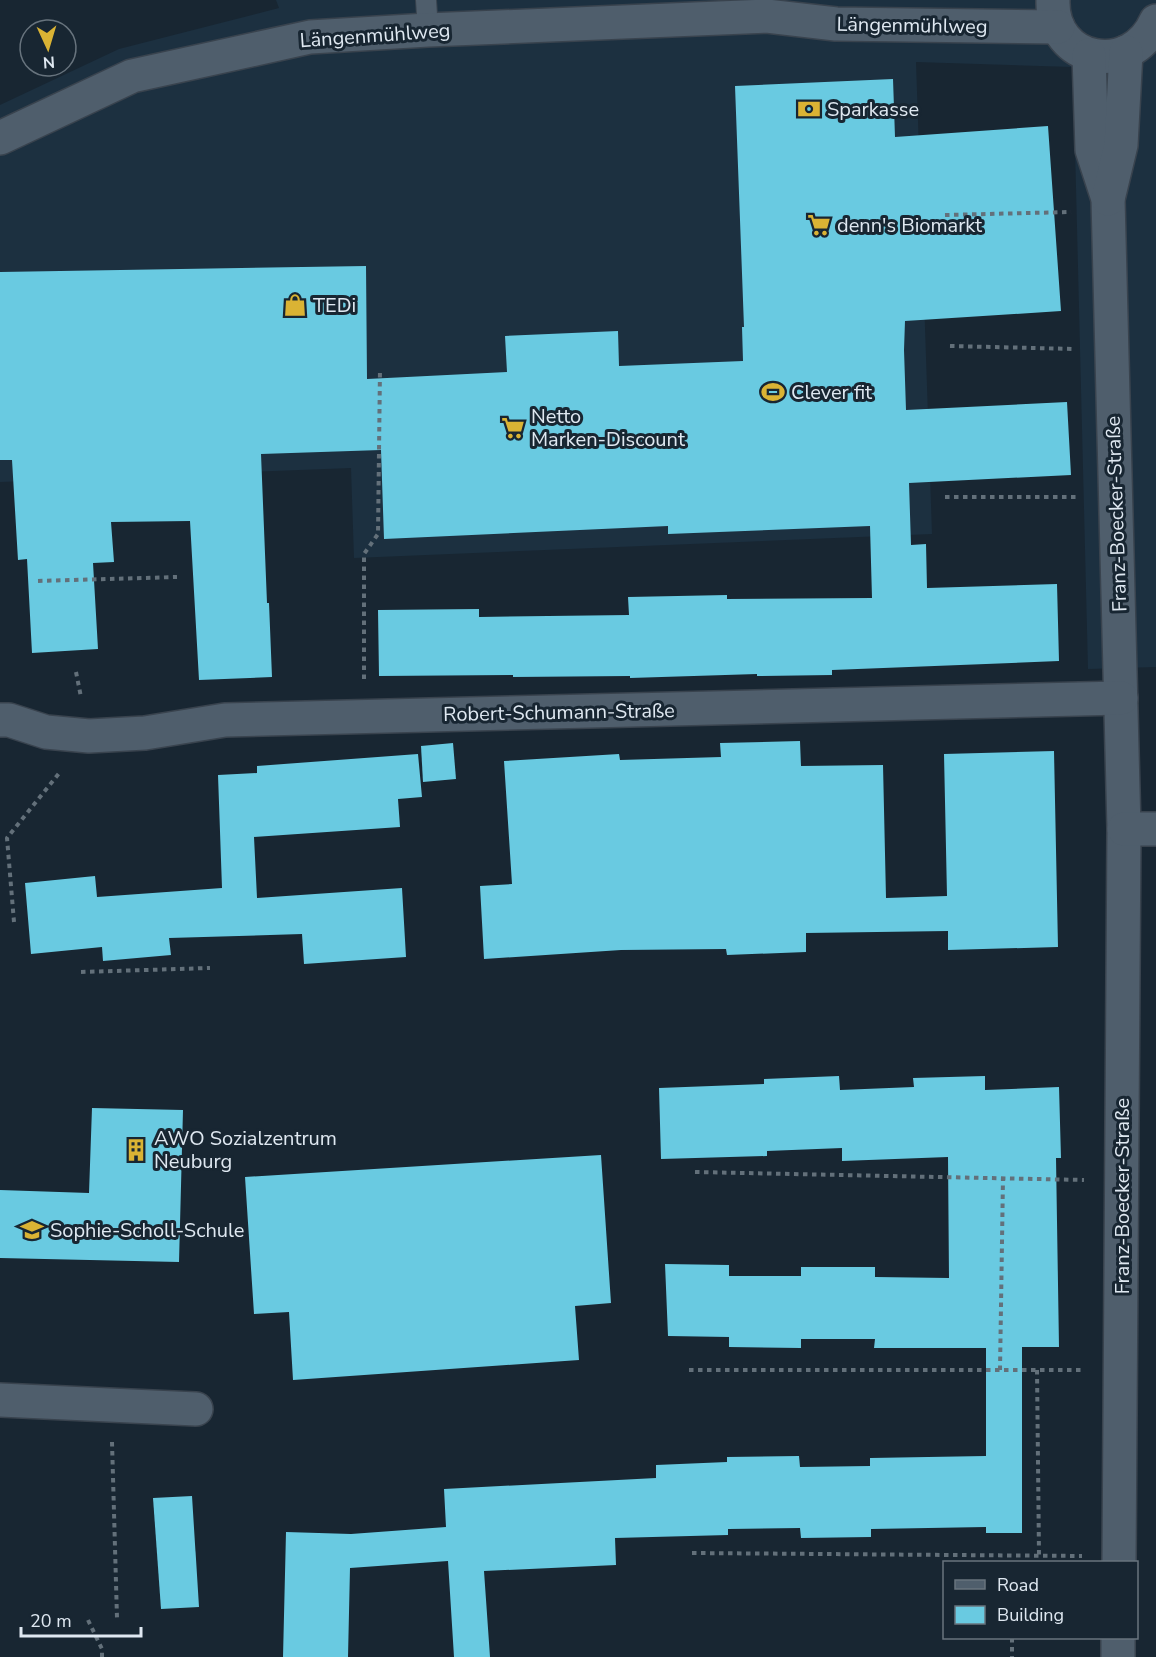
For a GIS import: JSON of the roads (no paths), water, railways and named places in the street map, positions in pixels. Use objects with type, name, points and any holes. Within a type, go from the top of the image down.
[{"type":"street","name":"Längenmühlweg","points":[[767,16],[818,0]]},
{"type":"street","name":"Längenmühlweg","points":[[0,138],[132,76],[310,37],[427,15],[767,16],[836,24],[1055,14]]},
{"type":"street","points":[[1055,14],[1066,39],[1076,48],[1089,55],[1103,57],[1126,52],[1142,42],[1154,28]]},
{"type":"street","name":"Franz-Boecker-Straße","points":[[1119,1559],[1124,829],[1108,205],[1121,145],[1126,52]]},
{"type":"street","name":"Franz-Boecker-Straße","points":[[1089,55],[1092,150],[1108,205]]},
{"type":"street","name":"Robert-Schumann-Straße","points":[[0,720],[9,720],[46,732],[89,736],[145,733],[225,720],[1121,698]]},
{"type":"street","points":[[1124,829],[1156,829]]},
{"type":"street","points":[[0,1400],[196,1409]]},
{"type":"street","points":[[1118,1639],[1118,1657]]},
{"type":"place","name":"Sparkasse","points":[[809,109]]},
{"type":"place","name":"denn's Biomarkt","points":[[819,225]]},
{"type":"place","name":"TEDi","points":[[295,305]]},
{"type":"place","name":"Clever fit","points":[[773,392]]},
{"type":"place","name":"Netto Marken-Discount","points":[[513,428]]},
{"type":"place","name":"AWO Sozialzentrum Neuburg","points":[[136,1150]]},
{"type":"place","name":"Sophie-Scholl-Schule","points":[[32,1230]]}]
